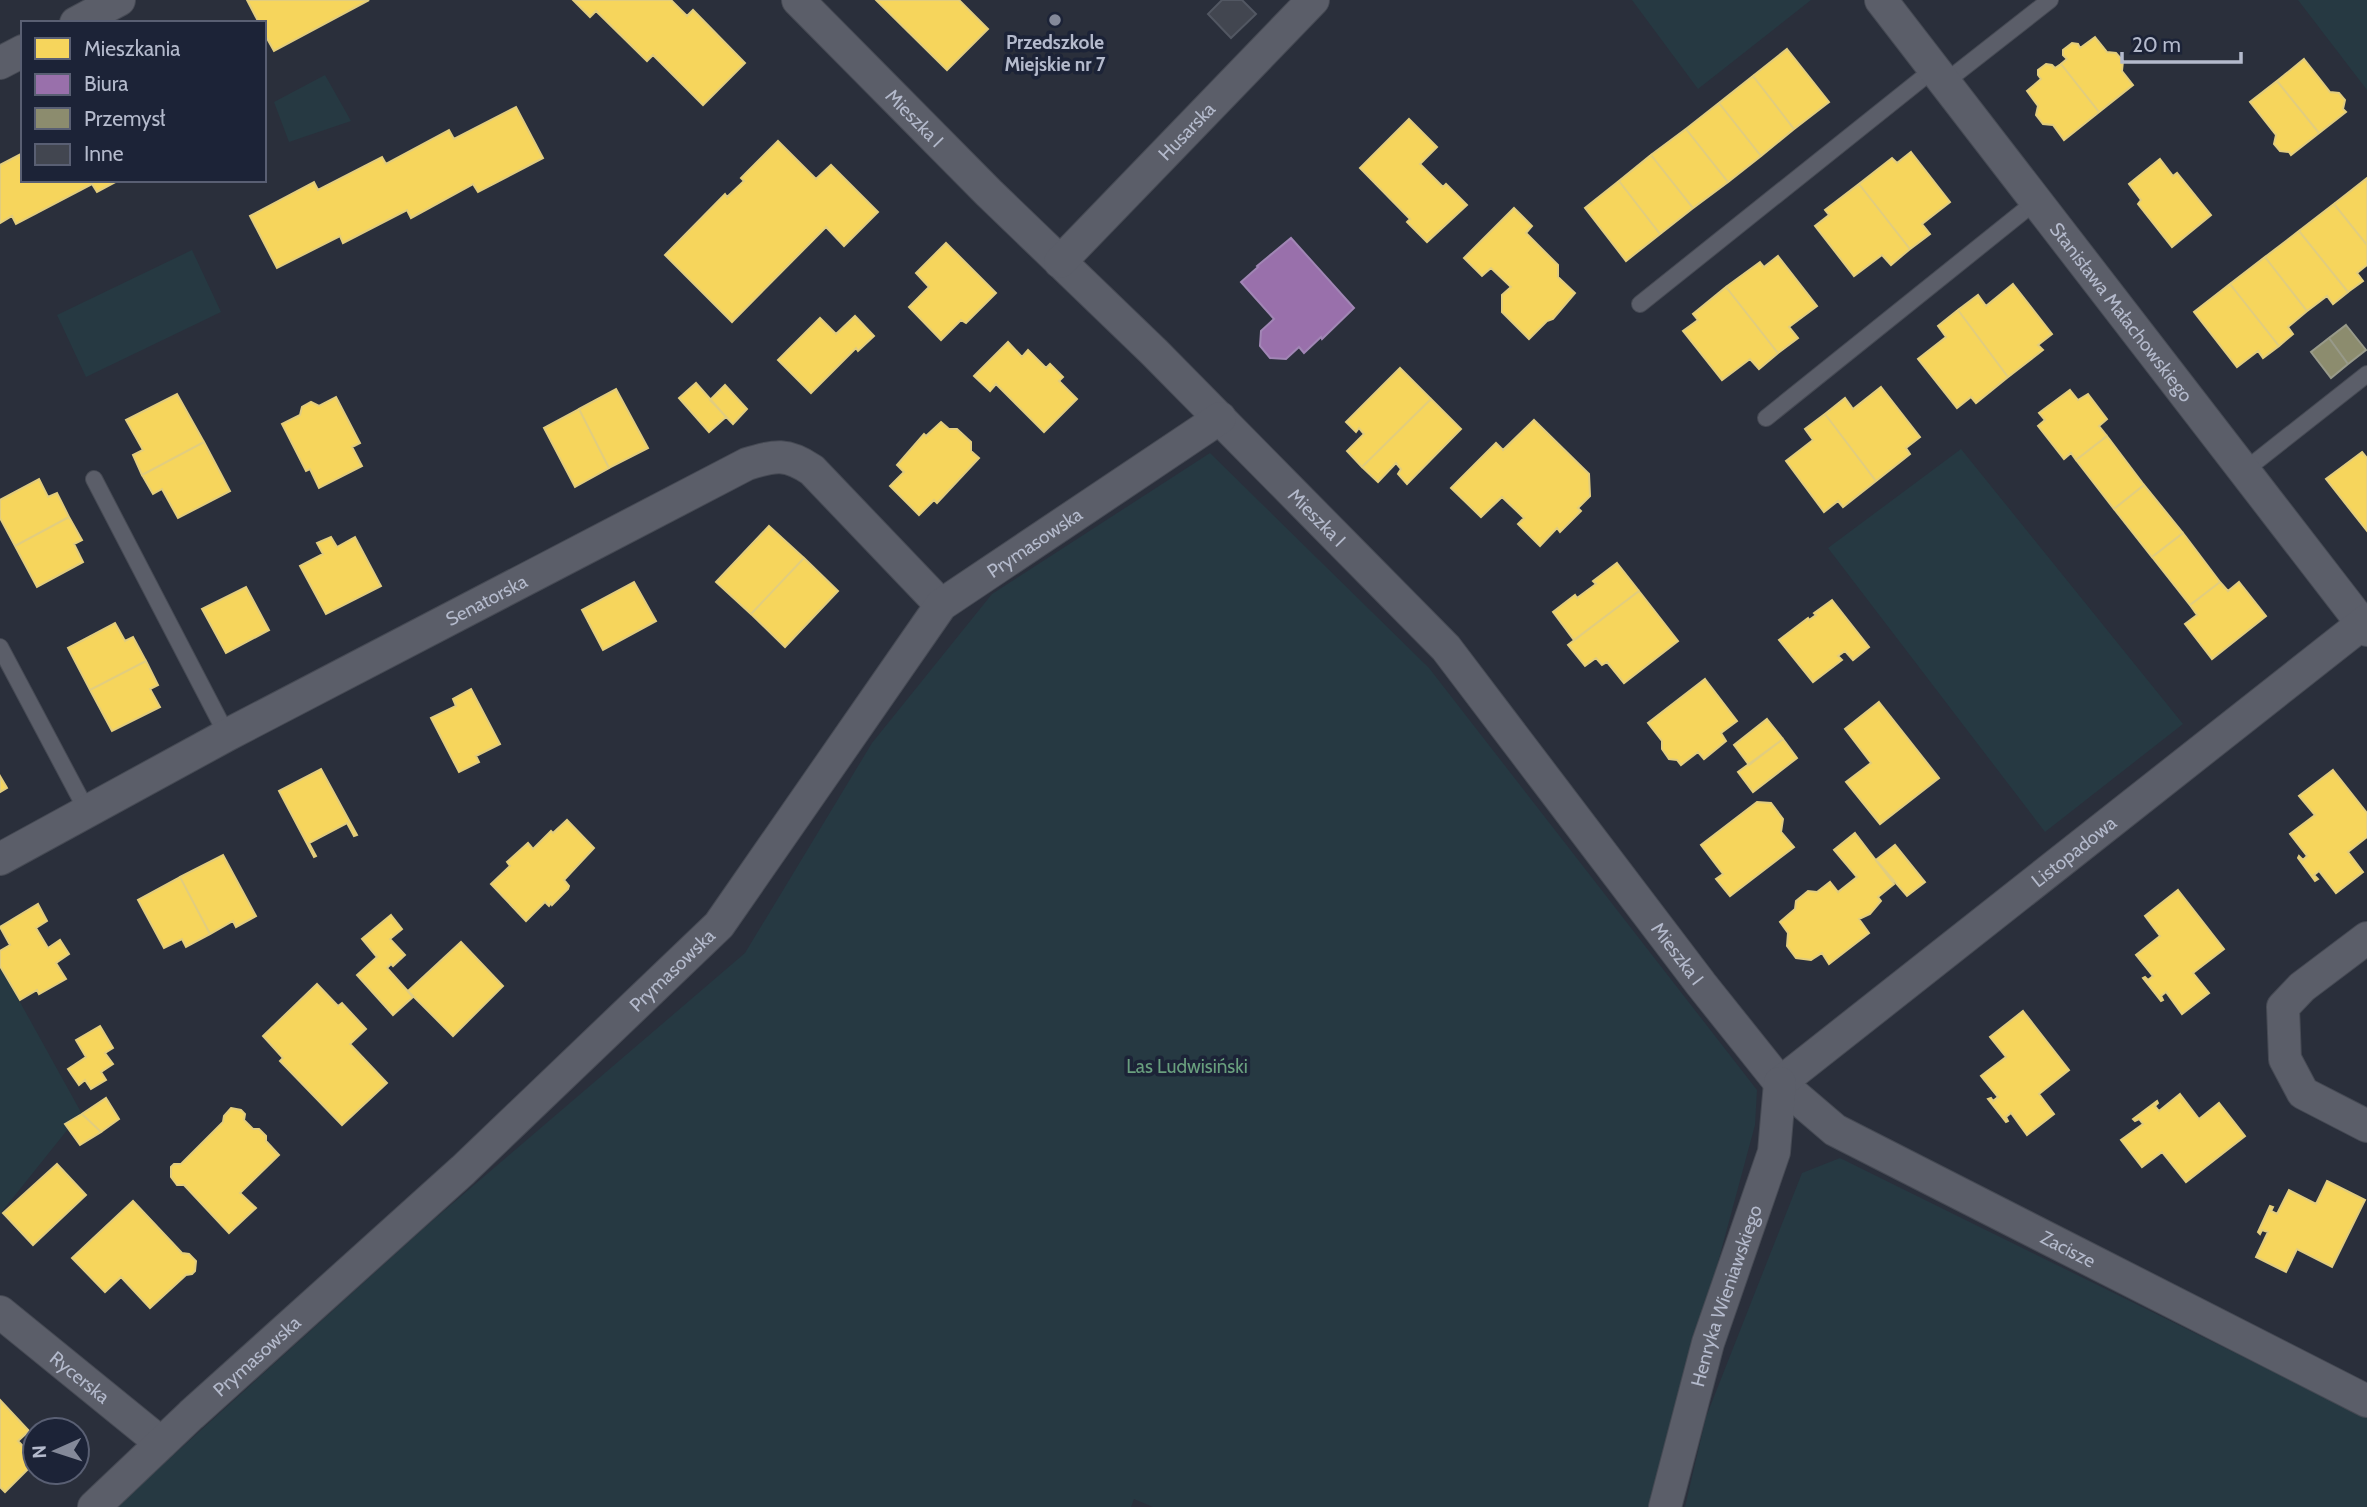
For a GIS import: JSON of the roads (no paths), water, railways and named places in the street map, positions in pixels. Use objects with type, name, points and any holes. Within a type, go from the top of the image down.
[{"type":"street","points":[[80,21],[119,0]]},
{"type":"street","name":"Mieszka I","points":[[798,0],[1220,418],[1446,648],[1701,984],[1780,1083]]},
{"type":"street","name":"Husarska","points":[[1060,262],[1313,0]]},
{"type":"street","name":"Stanisława Małachowskiego","points":[[1881,0],[2365,625]]},
{"type":"street","points":[[0,63],[21,52]]},
{"type":"street","name":"Prymasowska","points":[[94,1507],[463,1170],[719,925],[941,605],[1220,418]]},
{"type":"street","name":"Senatorska","points":[[0,859],[227,735],[747,464],[767,458],[780,456],[795,459],[813,470],[941,605]]},
{"type":"street","name":"Listopadowa","points":[[1780,1083],[2365,625]]},
{"type":"street","points":[[2367,938],[2302,986],[2283,1007],[2285,1059],[2303,1093],[2367,1126]]},
{"type":"street","name":"Zacisze","points":[[1780,1083],[1835,1130],[2367,1401]]},
{"type":"street","name":"Henryka Wieniawskiego","points":[[1665,1507],[1708,1343],[1774,1152],[1780,1083]]},
{"type":"street","name":"Rycerska","points":[[0,1312],[161,1443]]},
{"type":"lane","points":[[1640,304],[1939,76],[2050,0]]},
{"type":"lane","points":[[1766,418],[2035,201]]},
{"type":"lane","points":[[2244,471],[2367,374]]},
{"type":"lane","points":[[94,479],[227,735]]},
{"type":"lane","points":[[0,647],[87,811]]},
{"type":"place","name":"Przedszkole Miejskie nr 7","points":[[1055,20]]},
{"type":"park label","name":"Las Ludwisiński","points":[[1187,1066]]}]
